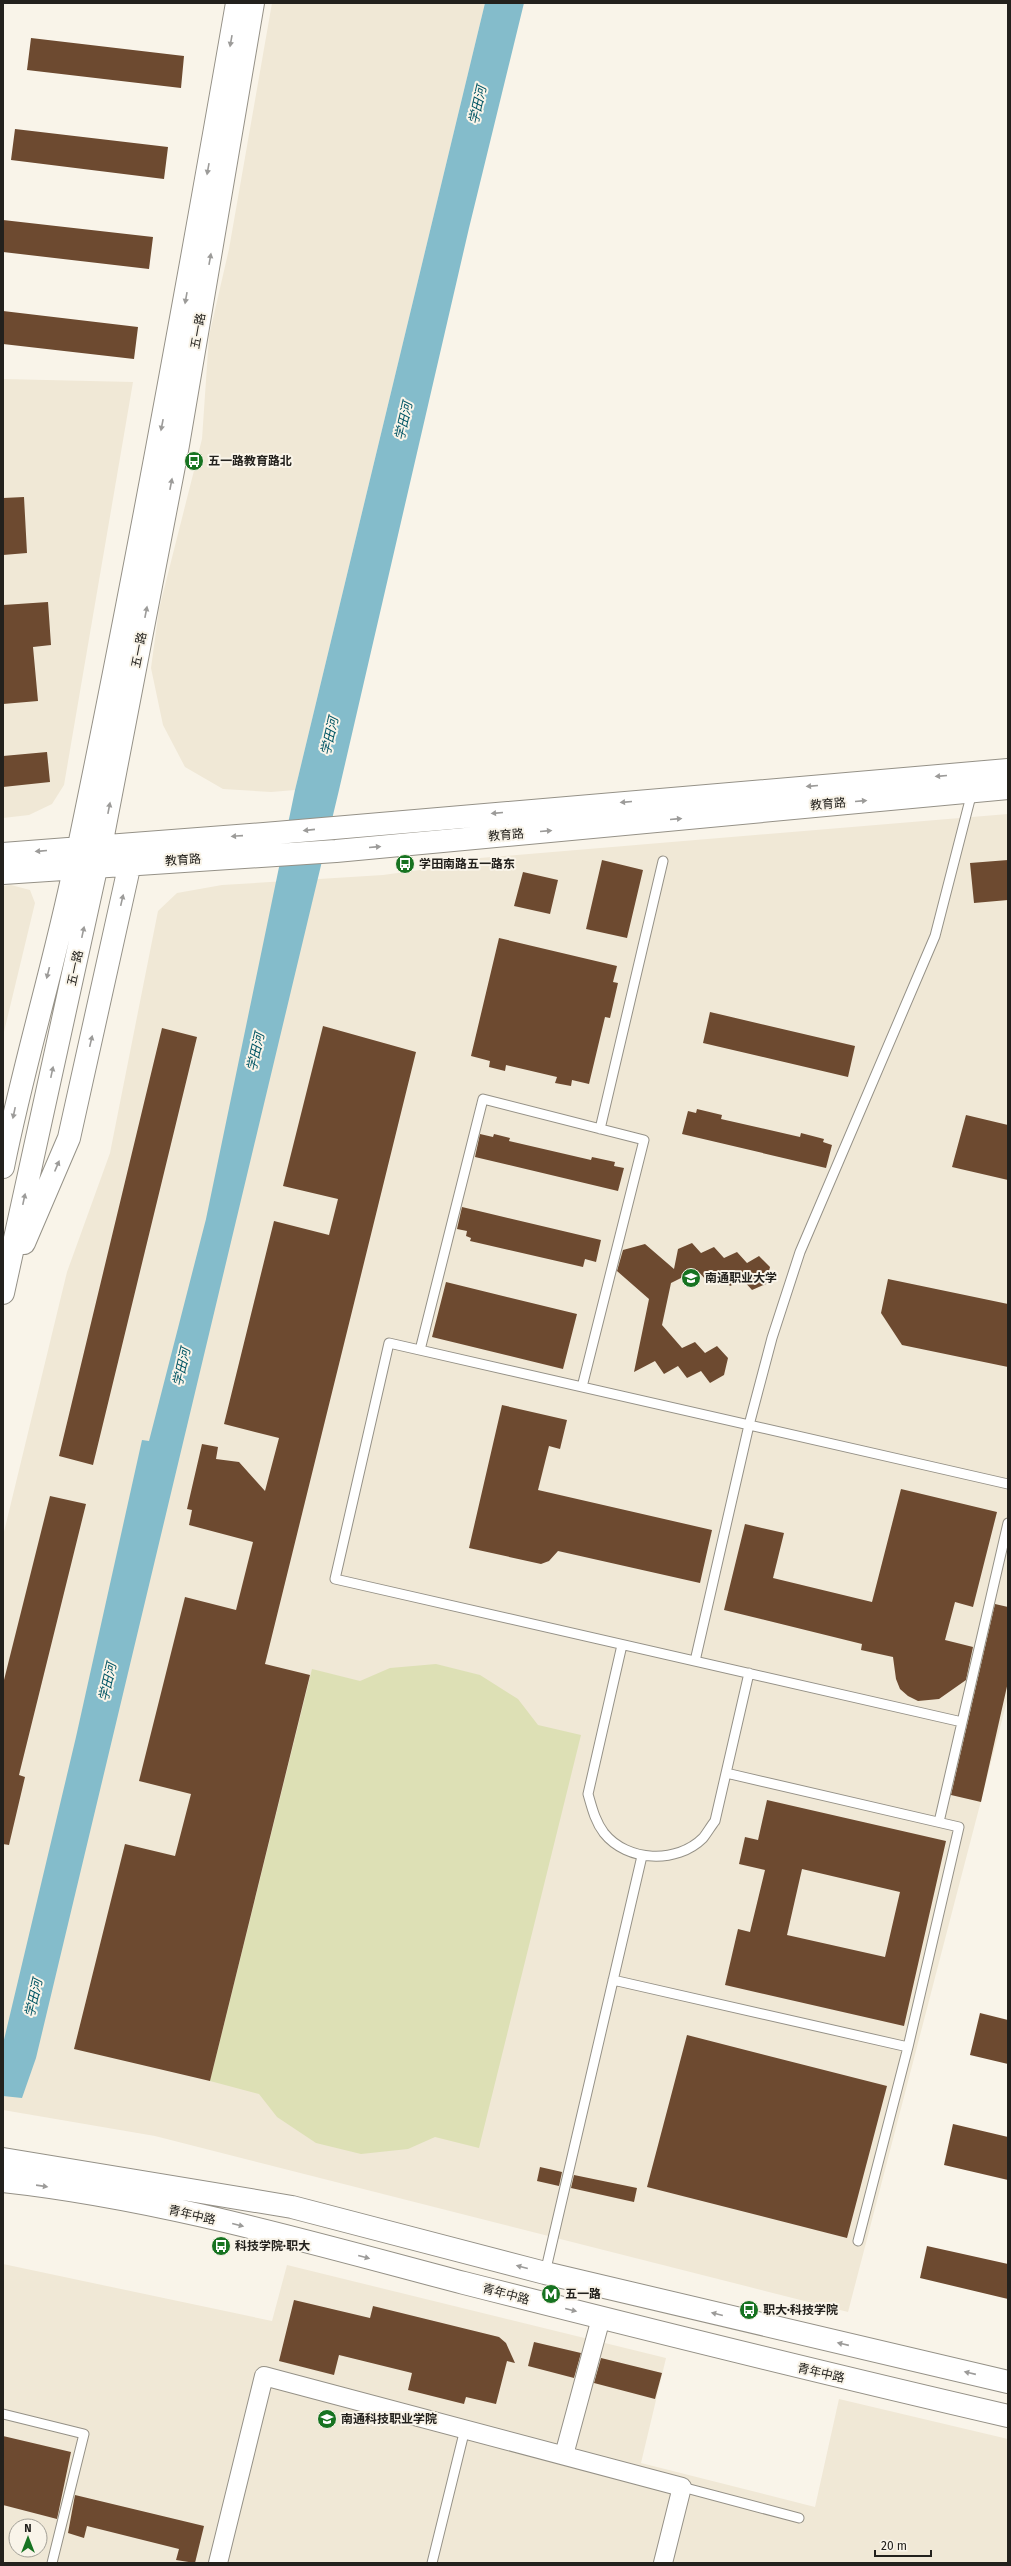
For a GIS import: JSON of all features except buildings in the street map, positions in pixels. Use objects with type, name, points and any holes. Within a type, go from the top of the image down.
[{"type":"main road","name":"五一路","points":[[3,1167],[14,1110],[76,858],[170,384],[237,3]]},
{"type":"main road","name":"五一路","points":[[3,1292],[99,856],[180,437],[253,3]]},
{"type":"main road","name":"教育路","points":[[99,856],[130,864],[336,851],[972,782],[1008,770]]},
{"type":"main road","name":"教育路","points":[[3,873],[76,858],[342,826],[972,782],[1008,788]]},
{"type":"main road","name":"教育路","points":[[3,854],[76,858]]},
{"type":"main road","points":[[3,1292],[69,1138],[130,864]]},
{"type":"main road","name":"青年中路","points":[[3,2159],[292,2207],[545,2273],[1008,2382]]},
{"type":"main road","name":"青年中路","points":[[3,2181],[44,2186],[180,2211],[808,2370],[1008,2416]]},
{"type":"street","points":[[564,2455],[601,2318]]},
{"type":"street","points":[[218,2563],[264,2376],[682,2487],[663,2563]]},
{"type":"lane","points":[[695,1661],[749,1425],[772,1338],[800,1252],[935,936],[972,782]]},
{"type":"lane","points":[[600,1129],[663,861]]},
{"type":"lane","points":[[420,1350],[483,1099],[644,1140],[582,1387]]},
{"type":"lane","points":[[962,1722],[334,1579],[389,1343],[1008,1484]]},
{"type":"lane","points":[[939,1822],[1008,1523]]},
{"type":"lane","points":[[622,1645],[588,1794],[594,1815],[605,1834],[622,1848],[642,1856],[664,1857],[685,1851],[702,1838],[715,1821],[748,1673]]},
{"type":"lane","points":[[726,1774],[959,1826],[908,2048],[858,2241]]},
{"type":"lane","points":[[545,2273],[642,1856]]},
{"type":"lane","points":[[613,1980],[908,2048]]},
{"type":"lane","points":[[3,2414],[84,2434],[52,2563]]},
{"type":"lane","points":[[432,2563],[465,2429]]},
{"type":"lane","points":[[682,2487],[799,2518]]},
{"type":"shaded area","points":[[272,3],[485,3],[295,790],[271,792],[223,789],[185,767],[163,725],[151,668],[159,609],[202,439],[209,336],[229,249]]},
{"type":"shaded area","points":[[3,379],[133,382],[64,785],[52,804],[29,815],[3,818]]},
{"type":"shaded area","name":"南通职业大学","points":[[1008,814],[1008,1697],[848,2312],[155,2136],[3,2110],[3,1536],[67,1272],[110,1153],[158,911],[177,893],[222,885],[383,875],[434,868],[480,858]]},
{"type":"shaded area","points":[[11,885],[30,890],[35,903],[3,1036],[3,886]]},
{"type":"shaded area","name":"南通科技职业学院","points":[[3,2264],[272,2321],[287,2265],[666,2358],[641,2463],[815,2507],[839,2399],[1008,2439],[1008,2563],[3,2563]]},
{"type":"green space","points":[[436,1664],[480,1675],[518,1699],[538,1725],[581,1735],[479,2148],[435,2137],[408,2149],[361,2154],[316,2143],[277,2117],[259,2094],[210,2081],[312,1669],[360,1681],[390,1668]]},
{"type":"water","name":"学田河","points":[[485,3],[524,3],[469,228],[339,790],[36,2058],[22,2098],[3,2096],[3,2044],[76,1737],[142,1440],[149,1441],[206,1219],[295,790]]},
{"type":"place","name":"五一路教育路北","points":[[194,461]]},
{"type":"place","name":"学田南路五一路东","points":[[405,864]]},
{"type":"place","name":"南通职业大学","points":[[691,1278]]},
{"type":"place","name":"科技学院·职大","points":[[221,2246]]},
{"type":"place","name":"五一路","points":[[551,2294]]},
{"type":"place","name":"职大·科技学院","points":[[749,2310]]},
{"type":"place","name":"南通科技职业学院","points":[[327,2419]]}]
